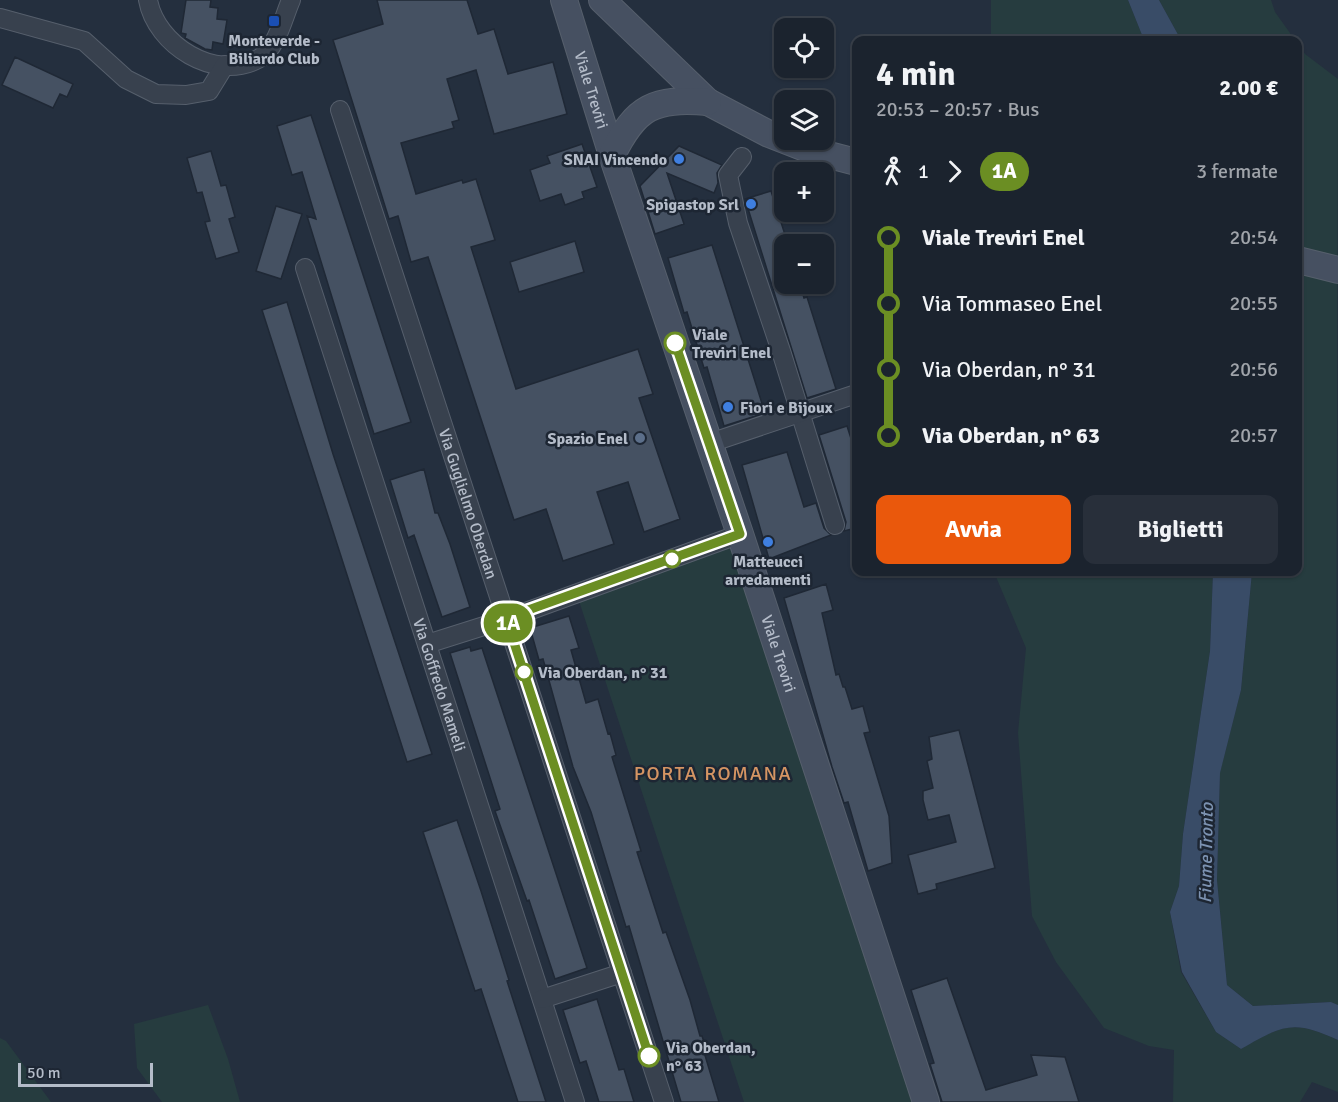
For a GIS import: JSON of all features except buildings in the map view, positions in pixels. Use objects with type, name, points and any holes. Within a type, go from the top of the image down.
[{"type":"street","points":[[148,0],[150,13],[172,40],[198,61],[225,65],[259,59],[273,44],[291,0]]},
{"type":"street","name":"Viale Treviri","points":[[564,0],[612,155],[710,443],[926,1102]]},
{"type":"street","points":[[602,0],[708,102],[769,134],[810,150],[852,161]]},
{"type":"street","points":[[0,18],[84,40],[126,79],[156,94],[186,95],[209,91],[225,65]]},
{"type":"street","points":[[612,155],[631,124],[648,108],[665,102],[708,102]]},
{"type":"street","name":"Via Guglielmo Oberdan","points":[[340,110],[664,1102]]},
{"type":"street","points":[[742,157],[728,175],[738,223],[835,525]]},
{"type":"street","points":[[1302,261],[1338,270]]},
{"type":"street","name":"Via Goffredo Mameli","points":[[305,268],[575,1102]]},
{"type":"street","points":[[710,443],[852,395]]},
{"type":"street","points":[[427,644],[740,534]]},
{"type":"street","points":[[542,999],[622,973]]},
{"type":"green space","points":[[991,0],[1128,0],[1142,36],[991,36]]},
{"type":"green space","points":[[1159,0],[1271,0],[1275,12],[1292,36],[1179,36]]},
{"type":"green space","points":[[1302,49],[1338,79],[1336,802],[1338,1005],[1331,1002],[1253,1006],[1227,985],[1217,880],[1220,772],[1241,690],[1252,576],[1302,576]]},
{"type":"green space","points":[[733,544],[913,1102],[744,1102],[579,601]]},
{"type":"green space","points":[[996,576],[1213,576],[1210,651],[1183,834],[1179,886],[1170,912],[1181,972],[1216,1032],[1241,1049],[1278,1030],[1298,1027],[1323,1033],[1338,1040],[1338,1092],[1312,1082],[1300,1102],[1173,1102],[1174,1050],[1149,1046],[1104,1028],[1056,962],[1032,916],[1018,733],[1026,648]]},
{"type":"green space","points":[[208,1005],[228,1059],[240,1102],[162,1102],[137,1068],[134,1024]]},
{"type":"green space","points":[[0,1038],[6,1041],[51,1102],[0,1102]]},
{"type":"water","points":[[1128,0],[1159,0],[1179,36],[1142,36]]},
{"type":"water","name":"Fiume Tronto","points":[[1213,576],[1252,576],[1241,690],[1220,773],[1217,880],[1227,985],[1253,1006],[1331,1002],[1338,1005],[1338,1040],[1310,1029],[1288,1028],[1278,1030],[1241,1049],[1216,1032],[1182,972],[1170,912],[1179,886],[1183,834],[1210,651]]},
{"type":"bus line","name":"1A","points":[[649,1056],[506,618],[740,534],[675,343]]},
{"type":"place","name":"Monteverde - Biliardo Club","points":[[274,21]]},
{"type":"place","name":"SNAI Vincendo","points":[[679,159]]},
{"type":"place","name":"Spigastop Srl","points":[[751,204]]},
{"type":"place","name":"Viale Treviri Enel","points":[[675,343]]},
{"type":"place","name":"Fiori e Bijoux","points":[[728,407]]},
{"type":"place","name":"Spazio Enel","points":[[640,438]]},
{"type":"place","name":"Matteucci arredamenti","points":[[768,542]]},
{"type":"place","name":"Via Oberdan, n° 31","points":[[524,672]]},
{"type":"place","name":"Via Oberdan, n° 63","points":[[649,1056]]},
{"type":"district","name":"PORTA ROMANA","points":[[713,773]]}]
